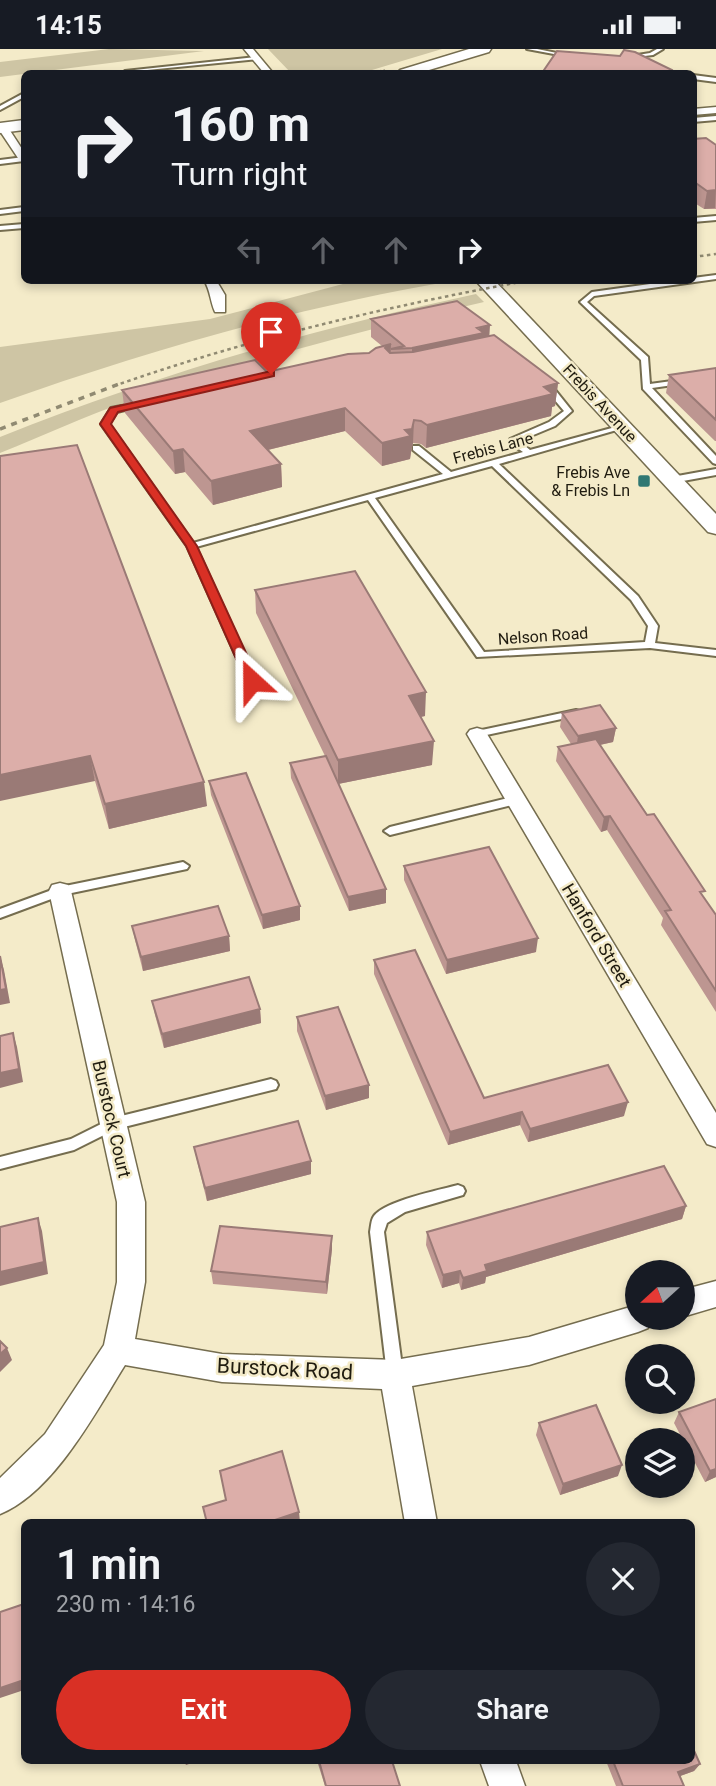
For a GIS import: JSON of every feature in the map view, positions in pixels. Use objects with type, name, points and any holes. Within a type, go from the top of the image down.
[{"type":"main road","points":[[415,70],[484,49]]},
{"type":"main road","points":[[1,126],[21,125]]},
{"type":"main road","name":"Frebis Avenue","points":[[488,284],[716,527]]},
{"type":"street","points":[[248,49],[266,70]]},
{"type":"street","points":[[697,112],[716,110]]},
{"type":"street","points":[[1,126],[21,155]]},
{"type":"street","points":[[212,284],[219,295],[220,309]]},
{"type":"street","name":"Hanford Street","points":[[477,734],[716,1136]]},
{"type":"street","name":"Burstock Court","points":[[60,891],[131,1202],[131,1282],[118,1350]]},
{"type":"street","points":[[695,1300],[716,1294]]},
{"type":"street","name":"Burstock Road","points":[[118,1350],[222,1368],[395,1375],[529,1351],[625,1322]]},
{"type":"street","points":[[0,1499],[56,1445],[118,1350]]},
{"type":"street","points":[[395,1375],[420,1519]]},
{"type":"street","points":[[499,1764],[507,1786]]},
{"type":"lane","points":[[529,49],[577,57]]},
{"type":"lane","points":[[618,57],[652,54],[661,49]]},
{"type":"lane","points":[[138,70],[256,58]]},
{"type":"lane","points":[[222,62],[229,68]]},
{"type":"lane","points":[[697,78],[716,80]]},
{"type":"lane","points":[[0,108],[21,97]]},
{"type":"lane","points":[[697,120],[716,118]]},
{"type":"lane","points":[[0,162],[21,159]]},
{"type":"lane","points":[[0,212],[21,209]]},
{"type":"lane","points":[[697,220],[716,218]]},
{"type":"lane","points":[[0,228],[21,226]]},
{"type":"lane","points":[[697,280],[716,277]]},
{"type":"lane","points":[[665,284],[592,294],[583,302],[645,359],[646,387],[716,461]]},
{"type":"lane","points":[[529,453],[513,441],[552,424],[568,411],[536,374]]},
{"type":"lane","points":[[646,387],[716,377]]},
{"type":"lane","points":[[153,401],[114,410],[106,424],[191,546],[252,681]]},
{"type":"lane","name":"Frebis Lane","points":[[191,546],[623,427]]},
{"type":"lane","points":[[416,448],[450,475]]},
{"type":"lane","points":[[494,463],[635,598],[653,626],[650,645]]},
{"type":"lane","points":[[672,480],[716,472]]},
{"type":"lane","name":"Nelson Road","points":[[370,497],[481,655],[650,645],[716,653]]},
{"type":"lane","points":[[477,734],[590,710]]},
{"type":"lane","points":[[390,831],[516,800]]},
{"type":"lane","points":[[0,914],[60,891],[183,866]]},
{"type":"lane","points":[[0,1163],[75,1144],[113,1124],[271,1085]]},
{"type":"lane","points":[[395,1375],[377,1232],[380,1219],[401,1207],[458,1191]]},
{"type":"shaded area","points":[[109,49],[204,51],[55,70],[21,70],[21,74],[0,77],[0,62]]},
{"type":"shaded area","points":[[268,49],[442,49],[372,70],[288,70]]},
{"type":"shaded area","points":[[343,284],[437,284],[342,303],[227,331],[0,403],[0,347],[210,319]]},
{"type":"shaded area","points":[[476,294],[484,302],[261,359],[173,386],[0,453],[0,437],[117,393],[295,338]]},
{"type":"building","points":[[624,50],[635,52],[672,70],[544,70],[557,51],[620,56]]},
{"type":"building","points":[[706,138],[716,145],[716,190],[707,191],[697,184],[697,139]]},
{"type":"building","points":[[457,301],[490,325],[477,328],[484,333],[412,348],[391,349],[404,346],[371,319]]},
{"type":"building","points":[[494,335],[558,383],[544,387],[553,394],[427,425],[414,420],[412,429],[405,430],[411,436],[382,443],[345,408],[250,431],[281,464],[211,481],[183,449],[173,451],[122,390],[255,360],[267,372],[348,354],[369,353],[391,344],[385,348],[390,353],[413,352]]},
{"type":"building","points":[[716,368],[716,420],[669,375]]},
{"type":"building","points":[[77,445],[204,782],[105,804],[90,756],[0,775],[0,456]]},
{"type":"building","points":[[355,571],[426,692],[409,696],[434,741],[338,760],[255,590]]},
{"type":"building","points":[[600,705],[616,728],[578,736],[562,713]]},
{"type":"building","points":[[596,739],[647,815],[654,814],[705,891],[700,892],[716,915],[716,991],[665,911],[671,910],[610,816],[604,817],[558,747]]},
{"type":"building","points":[[326,756],[386,889],[348,897],[290,763]]},
{"type":"building","points":[[246,773],[300,906],[262,915],[209,781]]},
{"type":"building","points":[[489,847],[538,938],[447,960],[404,866]]},
{"type":"building","points":[[218,906],[229,936],[141,957],[132,926]]},
{"type":"building","points":[[415,950],[484,1098],[608,1065],[628,1102],[530,1129],[522,1112],[450,1132],[374,960]]},
{"type":"building","points":[[0,956],[6,989],[0,990]]},
{"type":"building","points":[[249,977],[260,1009],[162,1034],[152,1001]]},
{"type":"building","points":[[338,1007],[369,1085],[325,1096],[297,1017]]},
{"type":"building","points":[[13,1033],[19,1069],[0,1073],[0,1036]]},
{"type":"building","points":[[298,1121],[311,1161],[205,1188],[194,1147]]},
{"type":"building","points":[[664,1166],[686,1206],[485,1265],[487,1271],[463,1278],[460,1271],[443,1275],[427,1232]]},
{"type":"building","points":[[38,1218],[44,1262],[0,1272],[0,1227]]},
{"type":"building","points":[[220,1226],[332,1236],[326,1282],[211,1271]]},
{"type":"building","points":[[0,1341],[7,1348],[0,1354]]},
{"type":"building","points":[[716,1399],[716,1469],[710,1471],[695,1442],[695,1428],[687,1428],[680,1414],[695,1414],[695,1406]]},
{"type":"building","points":[[596,1405],[622,1465],[563,1484],[539,1423]]},
{"type":"building","points":[[282,1451],[299,1512],[278,1519],[206,1519],[203,1507],[226,1500],[220,1471]]},
{"type":"building","points":[[21,1605],[21,1681],[0,1688],[0,1612]]},
{"type":"building","points":[[695,1753],[700,1764],[678,1772],[684,1786],[623,1786],[614,1764],[695,1764]]},
{"type":"building","points":[[320,1764],[393,1764],[400,1786],[326,1786]]},
{"type":"railway","points":[[697,256],[716,254]]},
{"type":"railway","points":[[114,386],[269,338],[425,301],[511,284]]},
{"type":"railway","points":[[0,429],[119,384]]},
{"type":"place","name":"Frebis Ave & Frebis Ln","points":[[644,481]]},
{"type":"route","points":[[252,681],[191,546],[106,424],[114,410],[271,374]]}]
